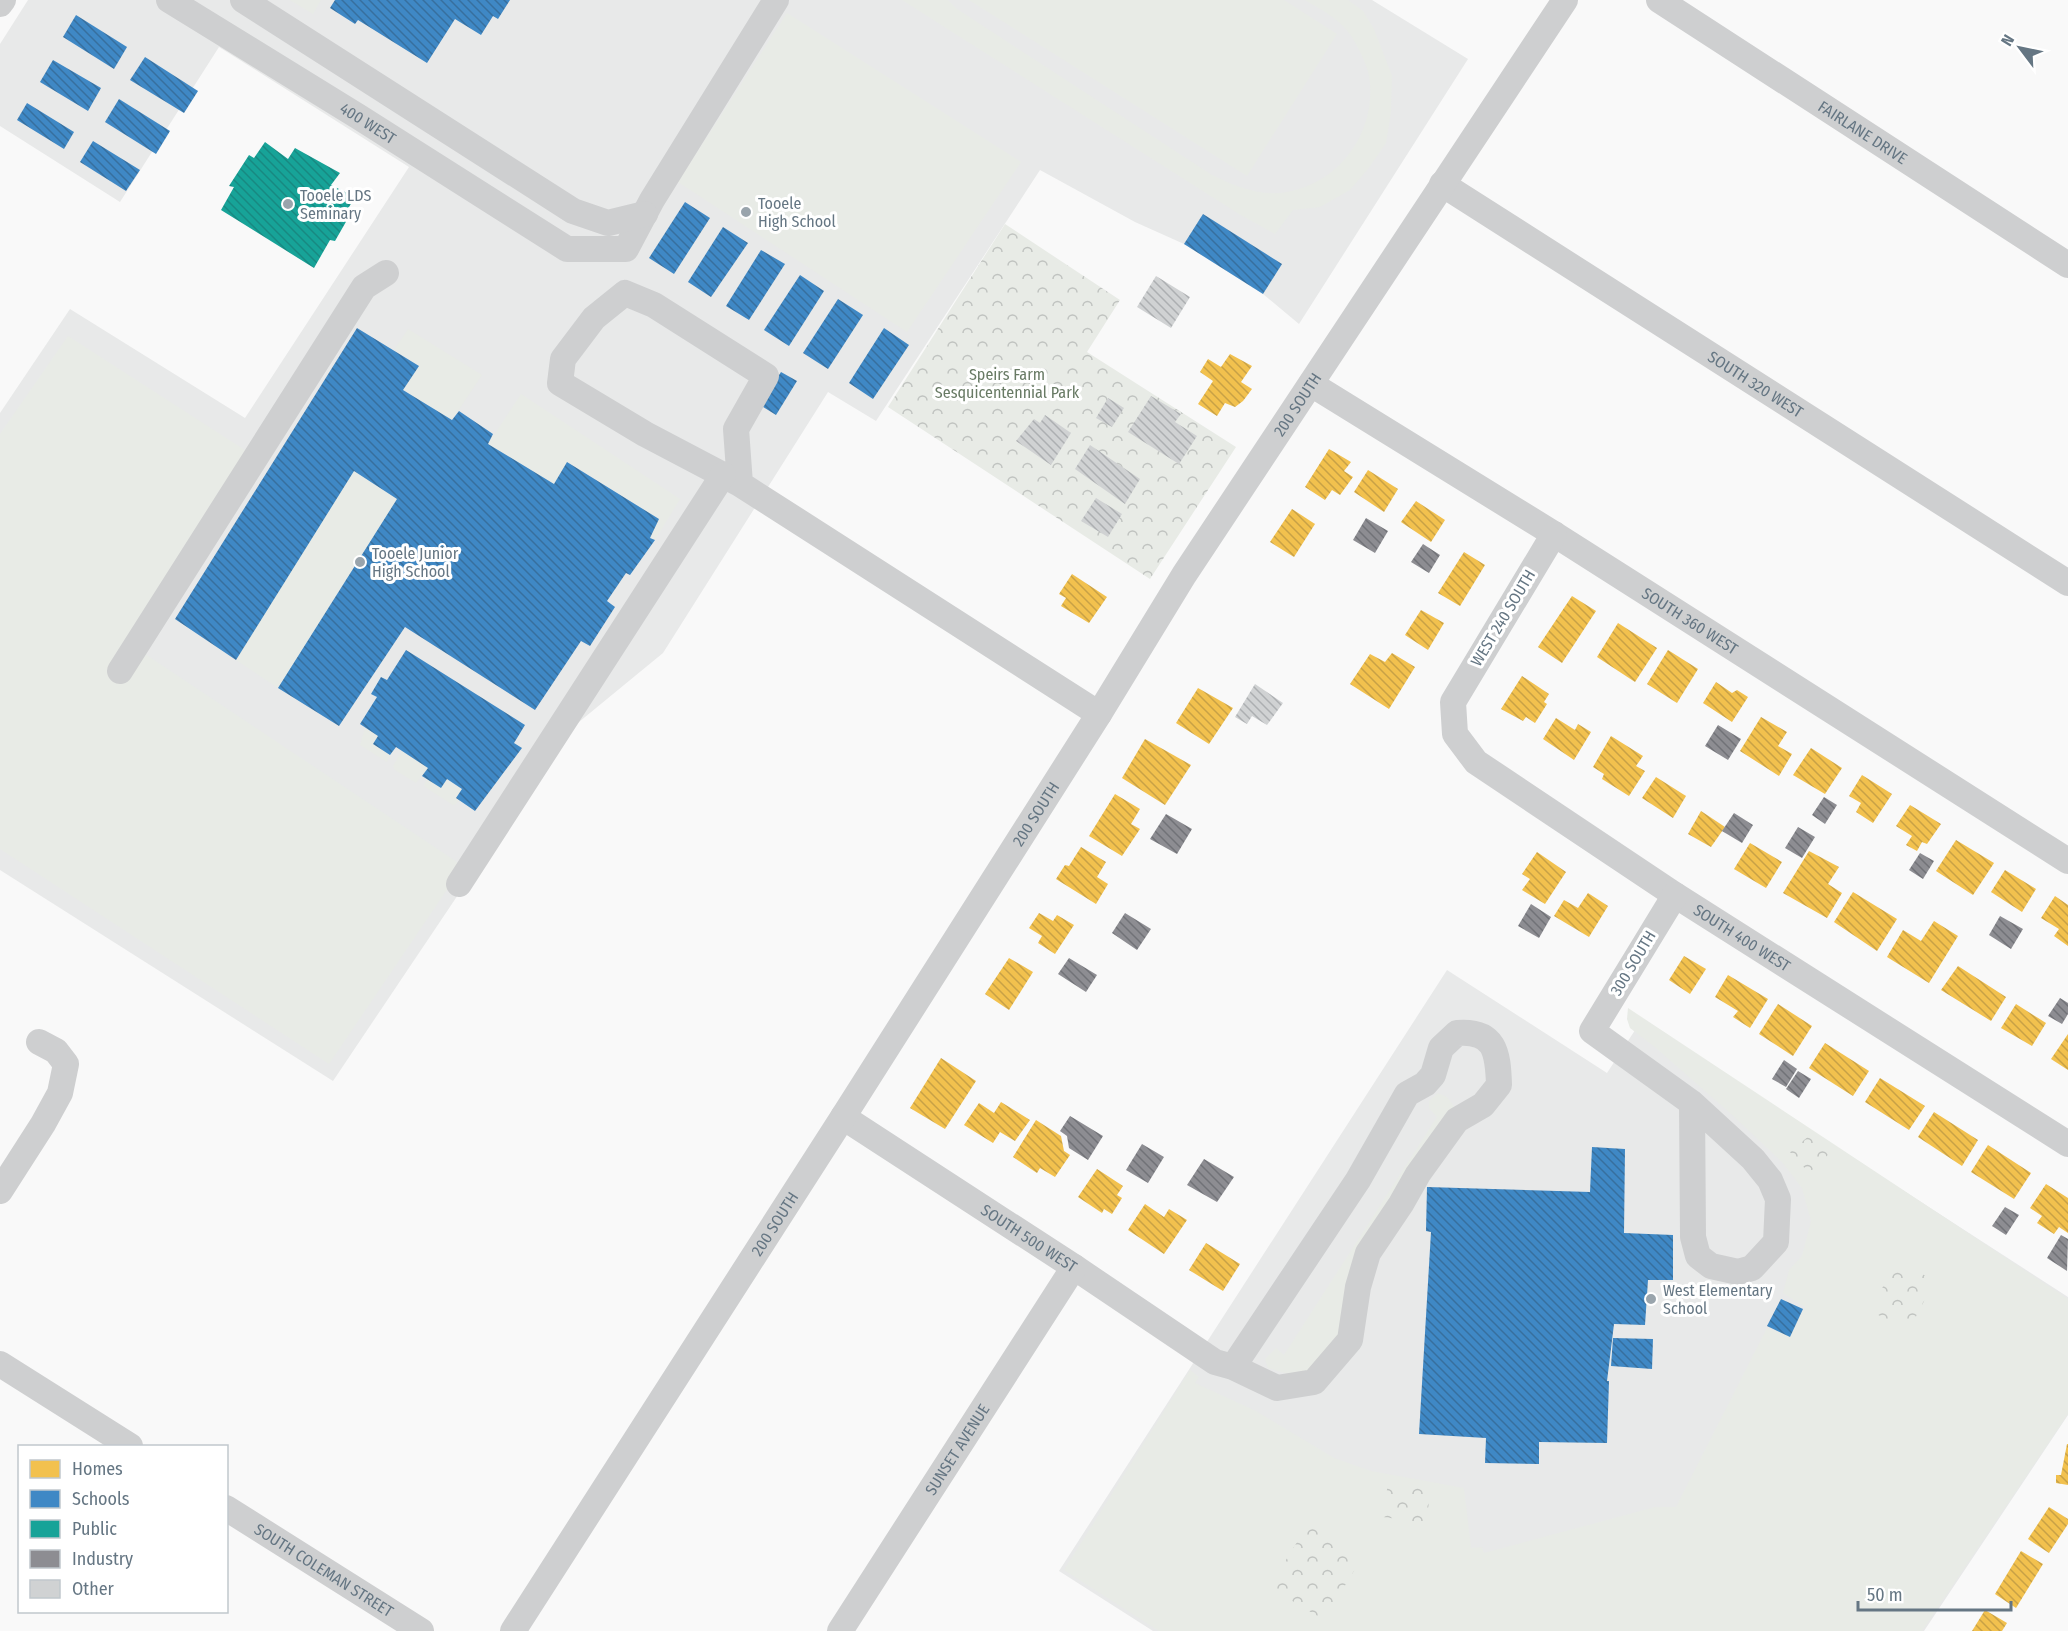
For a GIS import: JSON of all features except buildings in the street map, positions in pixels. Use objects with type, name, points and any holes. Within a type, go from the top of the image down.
[{"type":"street","points":[[0,4],[3,0]]},
{"type":"street","name":"400 WEST","points":[[169,0],[567,249],[626,249],[645,214]]},
{"type":"street","points":[[243,0],[573,211],[608,223],[645,214],[776,0]]},
{"type":"street","name":"200 SOUTH","points":[[513,1631],[843,1117],[1184,576],[1565,0]]},
{"type":"street","name":"FAIRLANE DRIVE","points":[[1659,0],[2068,265]]},
{"type":"street","name":"SOUTH 320 WEST","points":[[1442,184],[2068,583]]},
{"type":"street","points":[[120,671],[364,287],[386,273]]},
{"type":"street","points":[[459,884],[731,480],[736,429],[766,376],[654,305],[625,293],[594,318],[563,359],[560,382],[645,434],[731,480],[1099,714]]},
{"type":"street","name":"SOUTH 360 WEST","points":[[1311,384],[1554,534],[2068,861]]},
{"type":"street","name":"WEST 240 SOUTH","points":[[1453,702],[1554,534]]},
{"type":"street","name":"SOUTH 400 WEST","points":[[1453,702],[1455,734],[1476,762],[1675,895],[2068,1144]]},
{"type":"street","name":"300 SOUTH","points":[[1675,895],[1592,1031],[1692,1102]]},
{"type":"street","name":"SOUTH 500 WEST","points":[[843,1117],[1224,1364],[1278,1388],[1314,1382],[1350,1340],[1358,1287],[1368,1253],[1418,1174],[1457,1120],[1483,1105],[1499,1084],[1498,1058],[1486,1037],[1472,1032],[1457,1033],[1441,1048],[1433,1075],[1425,1084],[1407,1094],[1358,1180],[1224,1364]]},
{"type":"street","points":[[0,1191],[60,1093],[66,1064],[56,1051],[39,1042]]},
{"type":"street","points":[[1692,1102],[1753,1159],[1770,1180],[1778,1199],[1776,1242],[1752,1268],[1738,1272],[1726,1271],[1711,1266],[1698,1256],[1693,1237],[1692,1102]]},
{"type":"street","name":"SUNSET AVENUE","points":[[840,1631],[1074,1267]]},
{"type":"street","points":[[0,1364],[128,1445]]},
{"type":"street","name":"SOUTH COLEMAN STREET","points":[[228,1509],[421,1631]]},
{"type":"shaded area","points":[[28,0],[1372,0],[1468,59],[1299,324],[1263,294],[1184,244],[1135,222],[1040,170],[876,421],[828,392],[663,653],[568,731],[333,1081],[0,870],[0,413],[70,309],[245,418],[409,167],[219,47],[120,202],[0,126],[0,44]]},
{"type":"shaded area","name":"West Elementary School","points":[[1447,970],[1607,1073],[1641,1021],[2068,1297],[2068,1415],[1924,1631],[1153,1631],[1059,1571]]},
{"type":"green space","points":[[290,0],[321,0],[313,14]]},
{"type":"green space","points":[[902,0],[948,0],[957,9],[1212,175],[1248,190],[1277,193],[1306,187],[1337,167],[1350,154],[1366,121],[1370,102],[1370,83],[1368,70],[1359,50],[1340,23],[1305,0],[1348,0],[1363,11],[1374,29],[1392,76],[1391,112],[1386,143],[1350,190],[1320,207],[1293,210],[1275,234],[1239,214]]},
{"type":"green space","points":[[969,0],[1284,0],[1337,34],[1247,176]]},
{"type":"green space","points":[[787,13],[1021,162],[907,332],[678,182]]},
{"type":"green space","name":"Speirs Farm Sesquicentennial Park","points":[[1005,224],[1120,300],[1087,352],[1236,447],[1150,579],[888,407]]},
{"type":"green space","points":[[408,329],[482,375],[452,420],[403,390],[419,366],[394,350]]},
{"type":"green space","points":[[68,336],[262,461],[142,652],[463,866],[329,1064],[0,849],[0,434]]},
{"type":"green space","points":[[521,394],[680,499],[655,540],[650,538],[659,519],[568,462],[554,484],[488,444]]},
{"type":"green space","points":[[354,471],[397,499],[278,688],[236,660]]},
{"type":"green space","points":[[365,728],[378,736],[373,744],[390,755],[387,762],[360,745]]},
{"type":"green space","points":[[402,751],[428,768],[416,783],[395,770],[393,766]]},
{"type":"green space","points":[[427,778],[447,779],[462,789],[456,798],[459,800],[456,804],[453,805],[425,787]]},
{"type":"green space","points":[[1628,1008],[2068,1299],[2068,1414],[1922,1631],[1159,1631],[1064,1570],[1190,1370],[1199,1377],[1195,1383],[1256,1411],[1334,1458],[1371,1471],[1464,1488],[1471,1548],[1482,1547],[1484,1553],[1655,1507],[1676,1507],[1767,1328],[1790,1336],[1805,1307],[1783,1293],[1789,1270],[1802,1256],[1811,1221],[1802,1188],[1782,1162],[1730,1113],[1630,1028],[1627,1019]]},
{"type":"green space","points":[[1438,1093],[1447,1097],[1455,1108],[1378,1225],[1347,1279],[1345,1327],[1311,1369],[1291,1375],[1268,1368],[1265,1359],[1276,1348],[1284,1355],[1437,1117],[1429,1108],[1429,1101]]},
{"type":"green space","points":[[1810,1135],[1830,1153],[1809,1173],[1790,1152]]},
{"type":"green space","points":[[1896,1262],[1935,1280],[1909,1330],[1870,1311]]},
{"type":"green space","points":[[1388,1483],[1431,1488],[1426,1523],[1383,1517]]},
{"type":"green space","points":[[1309,1523],[1363,1556],[1324,1620],[1269,1587]]},
{"type":"place","name":"Tooele LDS Seminary","points":[[288,204]]},
{"type":"place","name":"Tooele High School","points":[[746,212]]},
{"type":"place","name":"Tooele Junior High School","points":[[360,562]]},
{"type":"place","name":"West Elementary School","points":[[1651,1299]]}]
